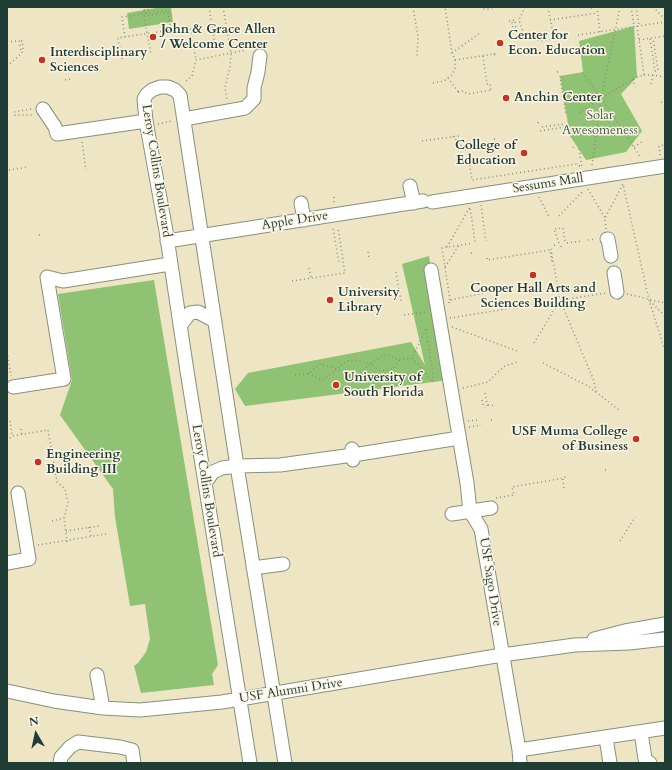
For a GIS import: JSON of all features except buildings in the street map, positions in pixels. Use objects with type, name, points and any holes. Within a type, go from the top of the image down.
[{"type":"street","points":[[181,120],[245,108],[254,99],[254,88],[260,56]]},
{"type":"street","name":"Leroy Collins Boulevard","points":[[250,763],[144,99],[152,90],[160,87],[168,87],[175,90],[180,95],[181,120],[202,236],[253,568],[285,763]]},
{"type":"street","points":[[33,111],[55,127],[57,134],[149,123]]},
{"type":"street","name":"Sessums Mall","points":[[423,202],[663,160]]},
{"type":"street","points":[[410,186],[423,202]]},
{"type":"street","points":[[301,202],[304,220]]},
{"type":"street","name":"Apple Drive","points":[[167,241],[423,202]]},
{"type":"street","points":[[605,236],[608,239],[611,256]]},
{"type":"street","points":[[12,382],[64,378],[47,277],[63,281],[170,264]]},
{"type":"street","name":"USF Sago Drive","points":[[431,270],[469,495],[470,511],[481,528],[498,598],[502,655],[519,757],[606,738],[665,728]]},
{"type":"street","points":[[614,273],[617,292]]},
{"type":"street","points":[[180,326],[190,313],[198,312],[215,322]]},
{"type":"street","points":[[205,483],[213,472],[222,468],[237,466],[280,465],[459,438]]},
{"type":"street","points":[[7,563],[30,560],[18,493]]},
{"type":"street","points":[[452,514],[470,511],[492,503]]},
{"type":"street","points":[[253,568],[283,564]]},
{"type":"street","name":"USF Alumni Drive","points":[[7,691],[54,701],[103,708],[140,710],[180,707],[274,694],[575,644],[625,630],[665,624]]},
{"type":"street","name":"USF Alumni Drive","points":[[575,644],[630,643],[665,640]]},
{"type":"street","points":[[97,675],[103,708]]},
{"type":"street","points":[[641,732],[646,759],[650,763]]},
{"type":"street","points":[[606,738],[610,763]]},
{"type":"street","points":[[60,763],[61,757],[70,747],[78,742],[120,747],[132,750],[134,763]]},
{"type":"path","points":[[143,7],[151,54]]},
{"type":"path","points":[[144,10],[147,7]]},
{"type":"path","points":[[208,7],[215,44]]},
{"type":"path","points":[[223,7],[231,53],[230,67],[225,87],[228,104]]},
{"type":"path","points":[[413,7],[418,38],[417,56]]},
{"type":"path","points":[[433,83],[444,81],[452,75],[455,68],[455,60],[452,53],[445,7]]},
{"type":"path","points":[[480,7],[490,10],[493,7]]},
{"type":"path","points":[[525,7],[520,20],[522,29],[532,39],[541,41],[554,39],[548,7]]},
{"type":"path","points":[[591,8],[597,7],[600,32]]},
{"type":"path","points":[[592,165],[601,98],[620,7]]},
{"type":"path","points":[[631,7],[637,26]]},
{"type":"path","points":[[636,7],[637,26],[644,75]]},
{"type":"path","points":[[653,7],[665,20]]},
{"type":"path","points":[[125,37],[122,17],[144,15],[168,10],[171,30]]},
{"type":"path","points":[[550,20],[597,13]]},
{"type":"path","points":[[509,21],[514,20],[516,29],[513,29],[512,22]]},
{"type":"path","points":[[578,35],[615,30],[665,20]]},
{"type":"path","points":[[122,59],[118,38],[190,26],[196,60],[192,76],[186,81]]},
{"type":"path","points":[[452,53],[480,33]]},
{"type":"path","points":[[639,40],[665,36]]},
{"type":"path","points":[[651,38],[658,70],[655,71],[651,38]]},
{"type":"path","points":[[7,42],[20,41],[22,53],[7,66],[9,69]]},
{"type":"path","points":[[196,60],[246,50]]},
{"type":"path","points":[[150,52],[154,51]]},
{"type":"path","points":[[455,60],[494,54],[497,52]]},
{"type":"path","points":[[494,54],[498,56]]},
{"type":"path","points":[[448,78],[458,92],[463,91],[468,94],[492,90],[490,84],[487,84],[483,56]]},
{"type":"path","points":[[583,73],[641,158]]},
{"type":"path","points":[[579,113],[633,79],[644,75],[665,77]]},
{"type":"path","points":[[651,84],[653,75]]},
{"type":"path","points":[[560,76],[566,115]]},
{"type":"path","points":[[66,80],[70,79]]},
{"type":"path","points":[[633,79],[636,87]]},
{"type":"path","points":[[661,102],[665,105]]},
{"type":"path","points":[[33,111],[15,115],[14,112],[33,111]]},
{"type":"path","points":[[149,123],[181,120]]},
{"type":"path","points":[[542,127],[565,124]]},
{"type":"path","points":[[541,133],[565,127]]},
{"type":"path","points":[[453,136],[460,145],[467,148]]},
{"type":"path","points":[[422,141],[459,136]]},
{"type":"path","points":[[634,147],[643,141]]},
{"type":"path","points":[[468,142],[467,148],[472,180],[576,164]]},
{"type":"path","points":[[663,160],[659,146],[665,145]]},
{"type":"path","points":[[579,149],[582,167]]},
{"type":"path","points":[[10,170],[28,167]]},
{"type":"path","points":[[520,173],[521,178]]},
{"type":"path","points":[[588,240],[605,236],[605,218],[623,184],[649,300],[665,351]]},
{"type":"path","points":[[588,189],[605,218]]},
{"type":"path","points":[[558,216],[585,190]]},
{"type":"path","points":[[539,196],[549,217]]},
{"type":"path","points":[[334,197],[335,205]]},
{"type":"path","points":[[481,206],[486,241]]},
{"type":"path","points":[[447,247],[470,207],[474,242],[442,248],[450,300],[447,308]]},
{"type":"path","points":[[292,282],[345,273],[338,228]]},
{"type":"path","points":[[559,243],[554,229],[563,228],[566,243],[582,241]]},
{"type":"path","points":[[333,229],[339,263]]},
{"type":"path","points":[[445,267],[459,245]]},
{"type":"path","points":[[551,249],[553,261],[552,266],[560,300],[594,381],[596,392]]},
{"type":"path","points":[[486,258],[487,260],[550,250],[552,262],[553,261]]},
{"type":"path","points":[[368,252],[369,259]]},
{"type":"path","points":[[309,268],[311,278]]},
{"type":"path","points":[[396,272],[401,301]]},
{"type":"path","points":[[450,300],[485,293],[487,290],[484,290]]},
{"type":"path","points":[[446,319],[617,292],[665,303]]},
{"type":"path","points":[[534,343],[560,300]]},
{"type":"path","points":[[649,300],[665,316]]},
{"type":"path","points":[[404,315],[426,312]]},
{"type":"path","points":[[447,325],[518,351]]},
{"type":"path","points":[[426,329],[434,382],[429,377],[412,358],[426,329]]},
{"type":"path","points":[[7,353],[12,382]]},
{"type":"path","points":[[308,374],[320,364],[337,369],[350,376],[358,375],[382,356],[388,355],[399,360],[412,358]]},
{"type":"path","points":[[295,375],[308,374],[323,380],[346,362],[357,360],[370,364],[381,371],[393,369],[399,360]]},
{"type":"path","points":[[457,389],[488,382],[505,366],[517,362]]},
{"type":"path","points":[[543,362],[588,386],[619,410]]},
{"type":"path","points":[[485,393],[488,406],[496,406]]},
{"type":"path","points":[[482,400],[484,408]]},
{"type":"path","points":[[7,421],[10,420],[12,436]]},
{"type":"path","points":[[470,421],[478,420]]},
{"type":"path","points":[[469,427],[481,425]]},
{"type":"path","points":[[21,429],[22,435]]},
{"type":"path","points":[[7,441],[12,436],[48,430],[57,482],[65,489],[68,503],[64,518],[67,541]]},
{"type":"path","points":[[492,503],[514,495],[512,486],[565,478],[564,490]]},
{"type":"path","points":[[620,541],[635,517]]},
{"type":"path","points":[[52,521],[64,518]]},
{"type":"path","points":[[66,530],[98,526]]},
{"type":"path","points":[[89,527],[91,536]]},
{"type":"path","points":[[33,546],[106,534]]},
{"type":"green space","points":[[162,7],[171,7],[173,22],[129,29],[127,13]]},
{"type":"green space","name":"Solar Awesomeness","points":[[634,26],[637,77],[621,94],[642,131],[626,152],[586,160],[570,136],[560,76],[583,72],[579,41]]},
{"type":"green space","points":[[429,256],[449,380],[245,406],[235,389],[248,373],[411,342],[425,365],[402,264]]},
{"type":"green space","points":[[154,280],[218,665],[212,674],[214,685],[141,693],[134,666],[146,652],[150,639],[145,604],[130,606],[115,517],[113,489],[60,415],[72,380],[58,294]]},
{"type":"place","name":"John & Grace Allen / Welcome Center","points":[[153,37]]},
{"type":"place","name":"Center for Econ. Education","points":[[500,43]]},
{"type":"place","name":"Interdisciplinary Sciences","points":[[42,60]]},
{"type":"place","name":"Anchin Center","points":[[506,98]]},
{"type":"place","name":"College of Education","points":[[524,153]]},
{"type":"place","name":"Cooper Hall Arts and Sciences Building","points":[[533,275]]},
{"type":"place","name":"University Library","points":[[330,300]]},
{"type":"place","name":"University of South Florida","points":[[336,385]]},
{"type":"place","name":"USF Muma College of Business","points":[[636,439]]},
{"type":"place","name":"Engineering Building III","points":[[38,462]]}]
